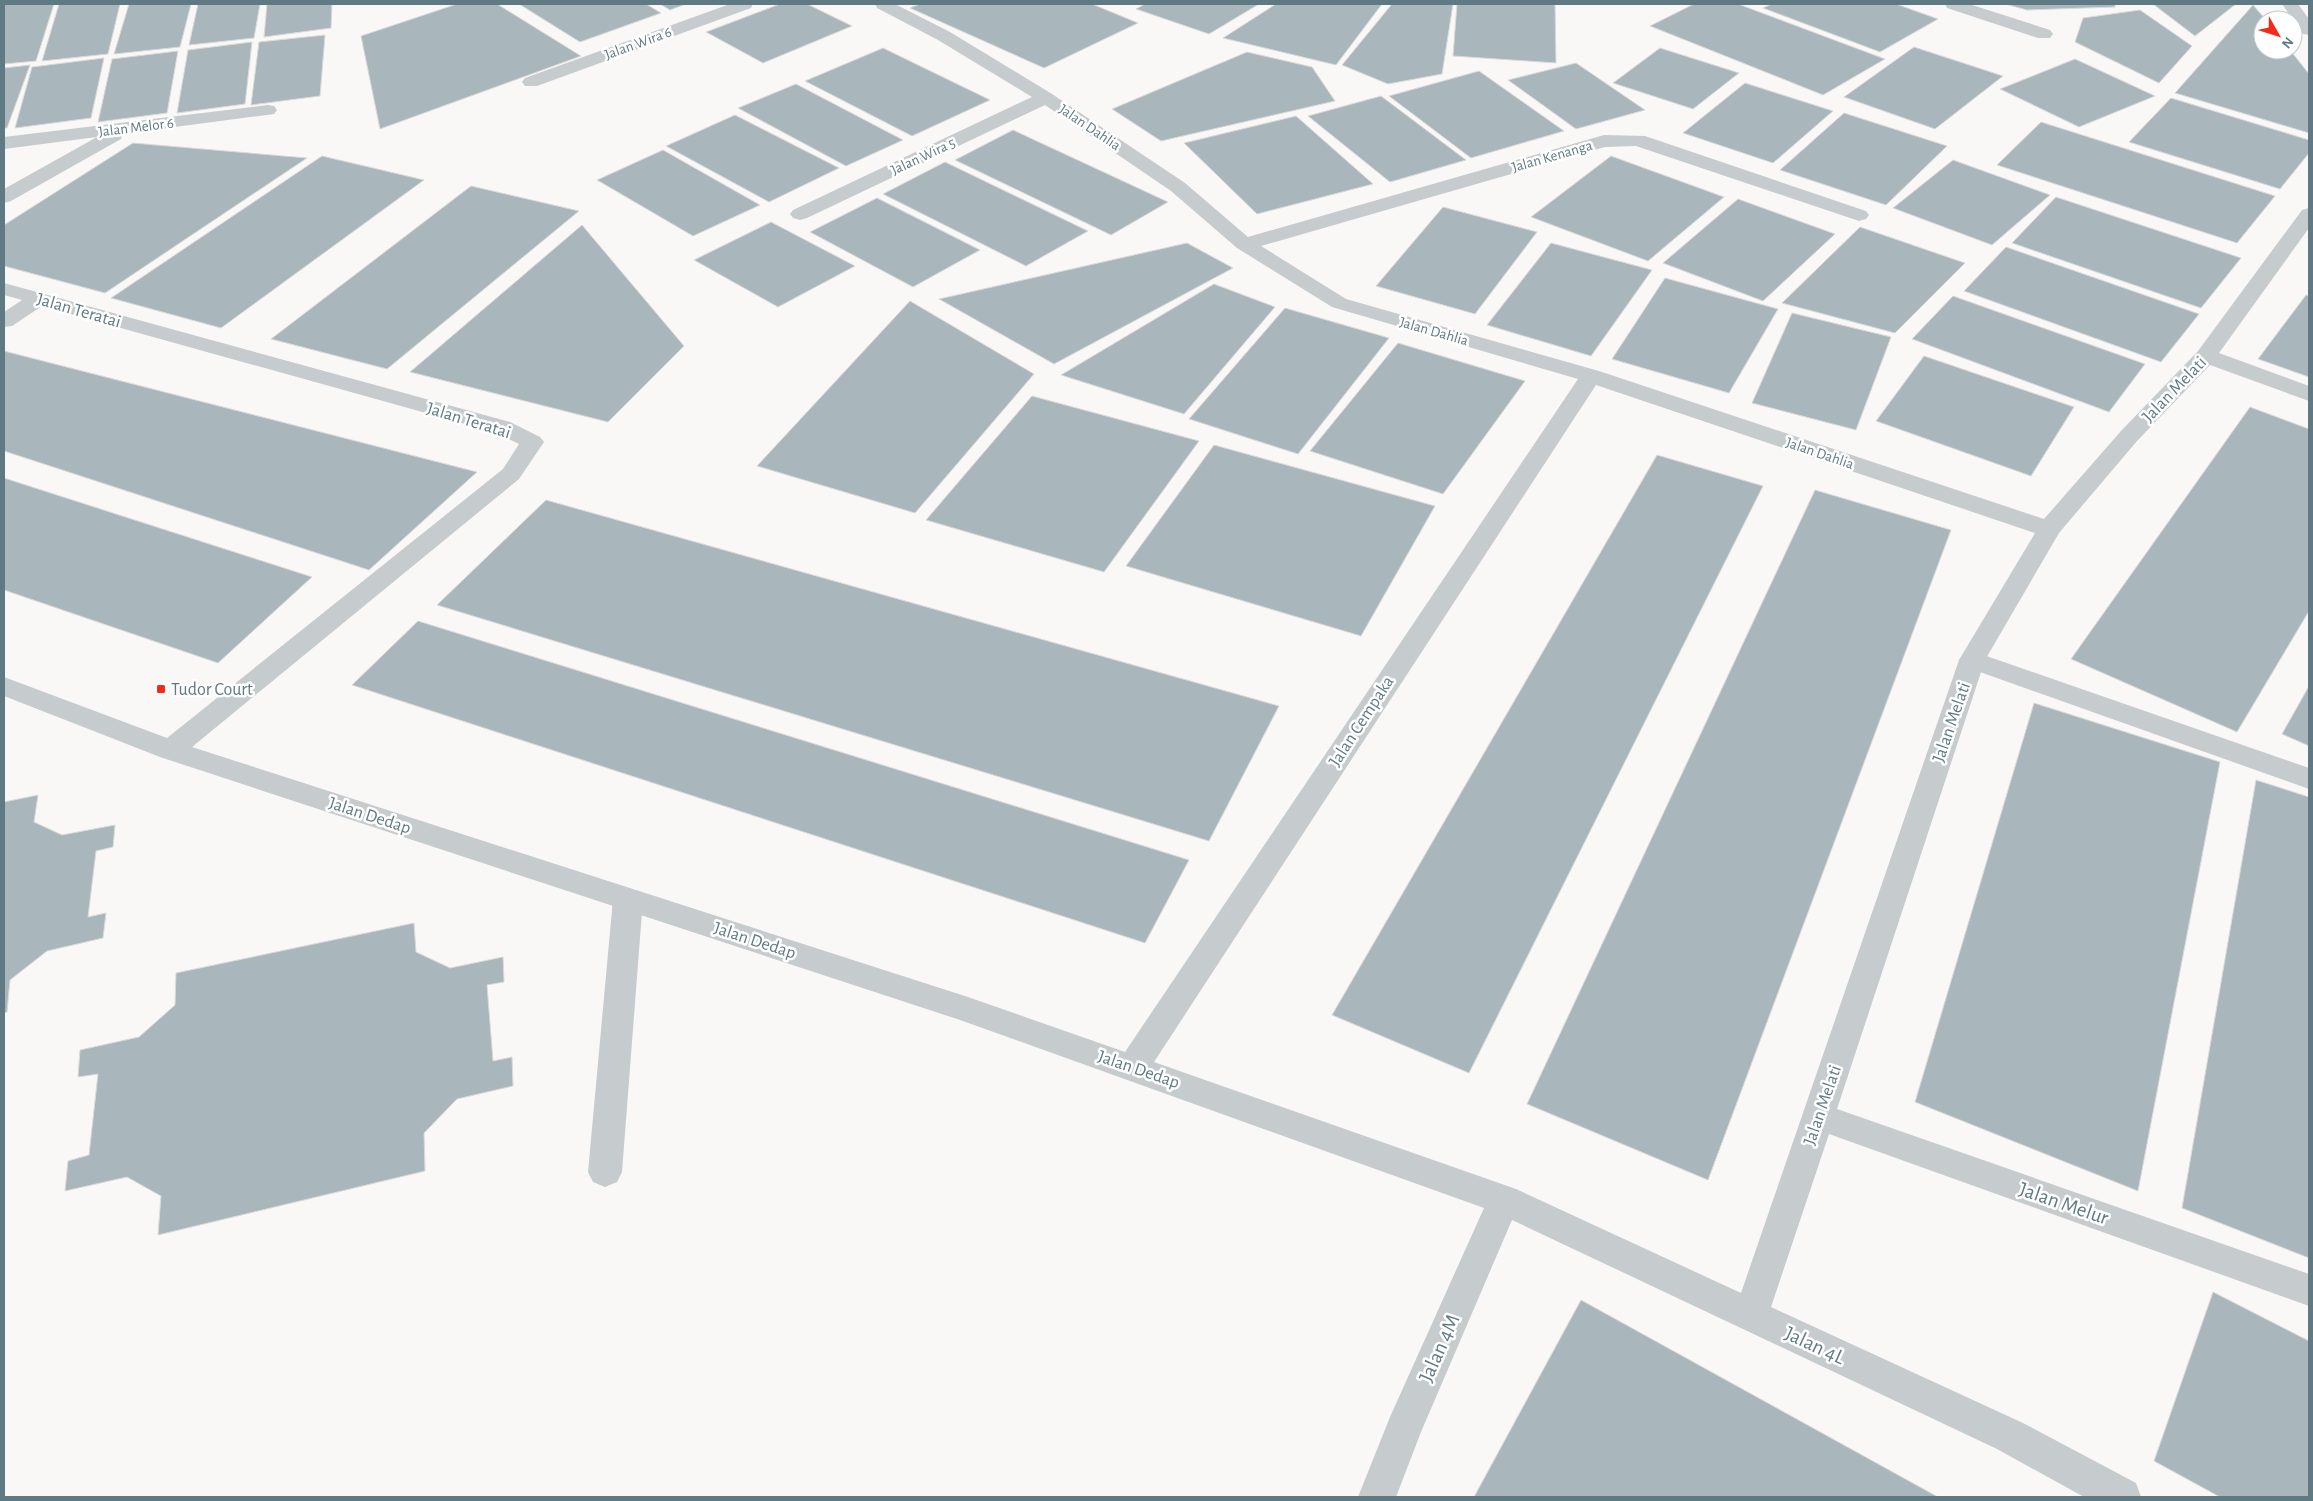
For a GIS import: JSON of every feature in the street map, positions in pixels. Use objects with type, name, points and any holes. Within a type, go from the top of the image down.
[{"type":"street","name":"Jalan Wira 6","points":[[531,82],[745,4]]},
{"type":"street","name":"Jalan Dahlia","points":[[883,4],[944,36],[1046,98],[1178,187],[1244,244],[1339,303],[1591,376],[2049,529]]},
{"type":"street","points":[[1953,4],[2044,34]]},
{"type":"street","points":[[2290,4],[2309,30]]},
{"type":"street","name":"Jalan Wira 5","points":[[800,214],[1046,98]]},
{"type":"street","name":"Jalan Melor 6","points":[[4,143],[268,110]]},
{"type":"street","points":[[4,197],[126,128]]},
{"type":"street","name":"Jalan Kenanga","points":[[1244,244],[1604,141],[1638,140],[1858,215]]},
{"type":"street","name":"Jalan Melati","points":[[1751,1315],[1972,660],[2049,529],[2129,436],[2206,356],[2309,214]]},
{"type":"street","name":"Jalan Teratai","points":[[4,289],[502,427],[532,442],[511,474],[170,750]]},
{"type":"street","points":[[4,321],[38,299]]},
{"type":"street","points":[[2206,356],[2309,394]]},
{"type":"street","name":"Jalan Cempaka","points":[[1133,1067],[1591,376]]},
{"type":"street","points":[[1972,660],[2309,780]]},
{"type":"street","name":"Jalan Dedap","points":[[4,686],[170,750],[968,1010],[1504,1200]]},
{"type":"street","points":[[605,1172],[628,899]]},
{"type":"street","name":"Jalan Melur","points":[[1818,1116],[2309,1290]]},
{"type":"street","name":"Jalan 4L","points":[[1504,1200],[2010,1436],[2122,1497]]},
{"type":"street","name":"Jalan 4M","points":[[1377,1497],[1402,1430],[1504,1200]]},
{"type":"building","points":[[4,4],[54,4],[36,61],[4,64]]},
{"type":"building","points":[[59,4],[120,4],[108,54],[42,61]]},
{"type":"building","points":[[129,4],[191,4],[180,47],[114,54]]},
{"type":"building","points":[[198,4],[260,4],[254,38],[189,45]]},
{"type":"building","points":[[267,4],[332,4],[331,28],[264,37]]},
{"type":"building","points":[[457,4],[497,4],[581,56],[380,129],[361,36]]},
{"type":"building","points":[[519,4],[646,4],[661,13],[580,42]]},
{"type":"building","points":[[660,4],[686,4],[670,10]]},
{"type":"building","points":[[780,4],[807,4],[852,26],[763,63],[706,32]]},
{"type":"building","points":[[920,4],[1092,4],[1138,23],[1044,68],[910,8]]},
{"type":"building","points":[[1145,4],[1259,4],[1209,34],[1136,9]]},
{"type":"building","points":[[1276,4],[1382,4],[1336,65],[1223,38]]},
{"type":"building","points":[[1392,4],[1453,4],[1442,74],[1388,84],[1342,65]]},
{"type":"building","points":[[1457,4],[1555,4],[1556,63],[1453,56]]},
{"type":"building","points":[[1694,4],[1738,4],[1885,59],[1823,95],[1650,26]]},
{"type":"building","points":[[1772,4],[1896,4],[1938,19],[1880,52],[1763,8]]},
{"type":"building","points":[[2005,4],[2115,4],[2115,7],[2027,10]]},
{"type":"building","points":[[2153,4],[2236,4],[2195,36]]},
{"type":"building","points":[[2253,5],[2257,10],[2253,10],[2253,60],[2298,60],[2309,74],[2309,133],[2175,93]]},
{"type":"building","points":[[2140,10],[2192,46],[2159,83],[2075,42],[2083,18]]},
{"type":"building","points":[[325,35],[320,96],[251,105],[259,42]]},
{"type":"building","points":[[252,42],[245,104],[177,113],[188,50]]},
{"type":"building","points":[[1914,47],[2003,76],[1935,129],[1844,97]]},
{"type":"building","points":[[883,48],[990,100],[912,136],[805,81]]},
{"type":"building","points":[[1660,48],[1739,73],[1693,109],[1613,83]]},
{"type":"building","points":[[178,51],[167,113],[98,122],[112,59]]},
{"type":"building","points":[[1247,52],[1312,67],[1335,101],[1161,141],[1112,109]]},
{"type":"building","points":[[104,58],[91,118],[15,128],[32,67]]},
{"type":"building","points":[[2075,59],[2155,96],[2079,127],[2000,89]]},
{"type":"building","points":[[1576,63],[1645,110],[1576,129],[1508,80]]},
{"type":"building","points":[[30,65],[7,128],[4,128],[4,68]]},
{"type":"building","points":[[1479,71],[1564,131],[1471,158],[1389,96]]},
{"type":"building","points":[[1745,83],[1833,111],[1773,163],[1683,133]]},
{"type":"building","points":[[796,84],[903,140],[846,166],[738,108]]},
{"type":"building","points":[[1381,96],[1466,160],[1390,182],[1308,116]]},
{"type":"building","points":[[2171,98],[2309,140],[2309,153],[2280,189],[2129,142]]},
{"type":"building","points":[[1844,113],[1947,146],[1886,205],[1780,170]]},
{"type":"building","points":[[735,115],[839,168],[769,202],[666,146]]},
{"type":"building","points":[[1296,116],[1373,184],[1257,214],[1184,143]]},
{"type":"building","points":[[2041,122],[2275,196],[2237,243],[1997,165]]},
{"type":"building","points":[[1013,130],[1168,202],[1111,235],[955,160]]},
{"type":"building","points":[[133,143],[307,158],[105,293],[4,266],[4,225]]},
{"type":"building","points":[[663,150],[760,205],[693,236],[597,180]]},
{"type":"building","points":[[322,156],[424,180],[221,328],[111,298]]},
{"type":"building","points":[[1611,156],[1724,197],[1648,261],[1531,217]]},
{"type":"building","points":[[1953,160],[2050,195],[1992,245],[1893,208]]},
{"type":"building","points":[[945,162],[1088,231],[1026,266],[883,194]]},
{"type":"building","points":[[471,186],[579,211],[387,369],[271,339]]},
{"type":"building","points":[[2056,197],[2241,258],[2201,308],[2012,243]]},
{"type":"building","points":[[877,198],[980,250],[913,287],[810,232]]},
{"type":"building","points":[[1738,199],[1835,234],[1763,301],[1663,263]]},
{"type":"building","points":[[1443,207],[1537,232],[1475,314],[1376,286]]},
{"type":"building","points":[[771,222],[855,266],[778,307],[694,260]]},
{"type":"building","points":[[582,225],[684,346],[608,422],[410,372]]},
{"type":"building","points":[[1860,227],[1965,263],[1895,333],[1782,303]]},
{"type":"building","points":[[1187,243],[1233,268],[1054,364],[939,299]]},
{"type":"building","points":[[1551,243],[1652,270],[1591,356],[1487,325]]},
{"type":"building","points":[[2006,247],[2199,314],[2161,362],[1964,291]]},
{"type":"building","points":[[1665,278],[1778,309],[1729,393],[1612,359]]},
{"type":"building","points":[[1214,284],[1275,307],[1184,414],[1061,375]]},
{"type":"building","points":[[2306,295],[2309,296],[2309,377],[2258,359]]},
{"type":"building","points":[[1953,296],[2145,364],[2109,412],[1912,339]]},
{"type":"building","points":[[910,301],[1034,374],[915,513],[757,466]]},
{"type":"building","points":[[1285,308],[1389,338],[1298,454],[1189,419]]},
{"type":"building","points":[[1792,313],[1891,337],[1856,430],[1752,403]]},
{"type":"building","points":[[1398,343],[1525,381],[1443,494],[1310,451]]},
{"type":"building","points":[[4,351],[477,472],[369,570],[4,451]]},
{"type":"building","points":[[1924,356],[2074,407],[2031,476],[1876,421]]},
{"type":"building","points":[[1032,396],[1199,441],[1104,572],[926,520]]},
{"type":"building","points":[[2250,407],[2309,429],[2309,611],[2237,732],[2071,659]]},
{"type":"building","points":[[1214,445],[1435,506],[1361,636],[1126,566]]},
{"type":"building","points":[[1657,455],[1763,486],[1469,1073],[1332,1015]]},
{"type":"building","points":[[4,478],[312,577],[218,663],[4,590]]},
{"type":"building","points":[[1815,490],[1951,530],[1708,1180],[1527,1104]]},
{"type":"building","points":[[546,500],[1279,706],[1209,841],[437,605]]},
{"type":"building","points":[[418,621],[1189,860],[1145,943],[352,685]]},
{"type":"building","points":[[2309,686],[2309,746],[2282,734]]},
{"type":"building","points":[[2034,703],[2220,762],[2138,1191],[1915,1102]]},
{"type":"building","points":[[2256,780],[2309,797],[2309,1258],[2182,1208]]},
{"type":"building","points":[[38,795],[34,822],[62,835],[115,825],[113,847],[96,851],[88,917],[106,913],[103,938],[47,951],[10,980],[7,1012],[4,1013],[4,802]]},
{"type":"building","points":[[414,923],[416,952],[450,968],[503,957],[504,982],[487,985],[493,1061],[512,1057],[513,1086],[457,1099],[424,1133],[425,1171],[158,1235],[161,1196],[127,1177],[65,1191],[68,1161],[89,1155],[98,1074],[78,1077],[80,1050],[139,1037],[175,1005],[176,973]]},
{"type":"building","points":[[2213,1292],[2309,1341],[2309,1497],[2220,1497],[2154,1461]]},
{"type":"building","points":[[1581,1300],[1938,1497],[1474,1497]]},
{"type":"place","name":"Tudor Court","points":[[161,689]]}]
